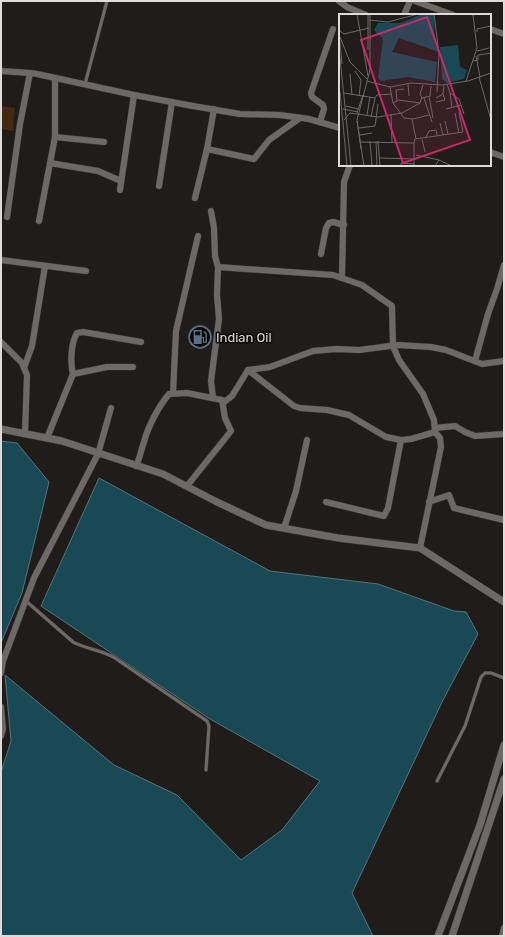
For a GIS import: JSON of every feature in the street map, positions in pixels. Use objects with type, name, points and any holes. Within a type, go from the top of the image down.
[{"type":"street","points":[[339,1],[347,7],[364,14]]},
{"type":"street","points":[[404,14],[410,1]]},
{"type":"street","points":[[415,1],[449,14]]},
{"type":"street","points":[[320,122],[324,109],[323,105],[312,97],[311,93],[332,29]]},
{"type":"street","points":[[491,29],[504,34]]},
{"type":"street","points":[[1,71],[30,73],[134,95],[240,114],[280,115],[300,118],[339,128]]},
{"type":"street","points":[[7,217],[20,124],[30,73]]},
{"type":"street","points":[[39,222],[55,137],[55,78]]},
{"type":"street","points":[[120,190],[134,95]]},
{"type":"street","points":[[159,186],[172,102]]},
{"type":"street","points":[[195,198],[207,149],[214,109]]},
{"type":"street","points":[[207,149],[254,159],[269,140],[300,118]]},
{"type":"street","points":[[55,137],[104,142]]},
{"type":"street","points":[[491,152],[504,157]]},
{"type":"street","points":[[50,163],[98,171],[121,181]]},
{"type":"street","points":[[342,278],[344,182],[350,166]]},
{"type":"street","points":[[211,211],[214,228],[215,256],[218,267],[217,295],[219,319],[211,381],[213,398]]},
{"type":"street","points":[[321,254],[326,228],[329,223],[333,222],[344,225]]},
{"type":"street","points":[[173,394],[176,332],[198,236]]},
{"type":"street","points":[[1,260],[86,271]]},
{"type":"street","points":[[475,361],[504,265]]},
{"type":"street","points":[[24,368],[32,346],[45,266]]},
{"type":"street","points":[[218,267],[333,275],[362,285],[392,306],[393,346],[399,360],[423,394],[434,420],[435,430],[440,438],[441,447],[420,548]]},
{"type":"street","points":[[47,438],[73,374],[71,361],[74,337],[77,333],[83,332],[141,342]]},
{"type":"street","points":[[1,342],[22,363],[27,375],[25,434]]},
{"type":"street","points":[[248,370],[270,367],[313,351],[336,349],[360,350],[393,346],[431,347],[446,350],[482,364],[504,361]]},
{"type":"street","points":[[73,374],[107,367],[133,367]]},
{"type":"street","points":[[223,403],[232,396],[248,370]]},
{"type":"street","points":[[248,370],[294,406],[300,408],[327,410],[349,415],[386,437],[401,440],[411,439],[435,430],[455,426],[475,436],[504,434]]},
{"type":"street","points":[[136,466],[150,427],[162,402],[169,394],[188,393],[222,400],[225,418],[232,431],[186,486]]},
{"type":"street","points":[[1,673],[3,661],[34,578],[98,454],[111,408]]},
{"type":"street","points":[[1,429],[62,441],[163,474],[266,525],[338,538],[420,548],[504,602]]},
{"type":"street","points":[[284,528],[296,491],[307,440]]},
{"type":"street","points":[[326,502],[384,516],[388,508],[401,440]]},
{"type":"street","points":[[429,502],[449,495],[454,508],[504,520]]},
{"type":"street","points":[[1,707],[3,729],[1,736]]},
{"type":"street","points":[[438,936],[480,825],[504,745]]},
{"type":"street","points":[[452,936],[504,779]]},
{"type":"street","points":[[502,936],[504,928]]},
{"type":"lane","points":[[85,84],[107,1]]},
{"type":"lane","points":[[26,601],[73,642],[115,658],[207,721],[206,770]]},
{"type":"lane","points":[[438,780],[465,726],[481,677],[485,673],[491,673],[504,678]]},
{"type":"water","points":[[1,441],[17,443],[49,482],[22,593],[1,643]]},
{"type":"water","points":[[99,478],[270,571],[378,584],[454,611],[466,612],[478,634],[442,702],[352,893],[373,936],[1,936],[1,772],[11,741],[5,675],[114,765],[177,795],[241,860],[282,830],[320,781],[210,719],[41,606]]},
{"type":"building","points":[[1,106],[15,108],[13,131],[1,129]]},
{"type":"place","name":"Indian Oil","points":[[200,337]]}]
